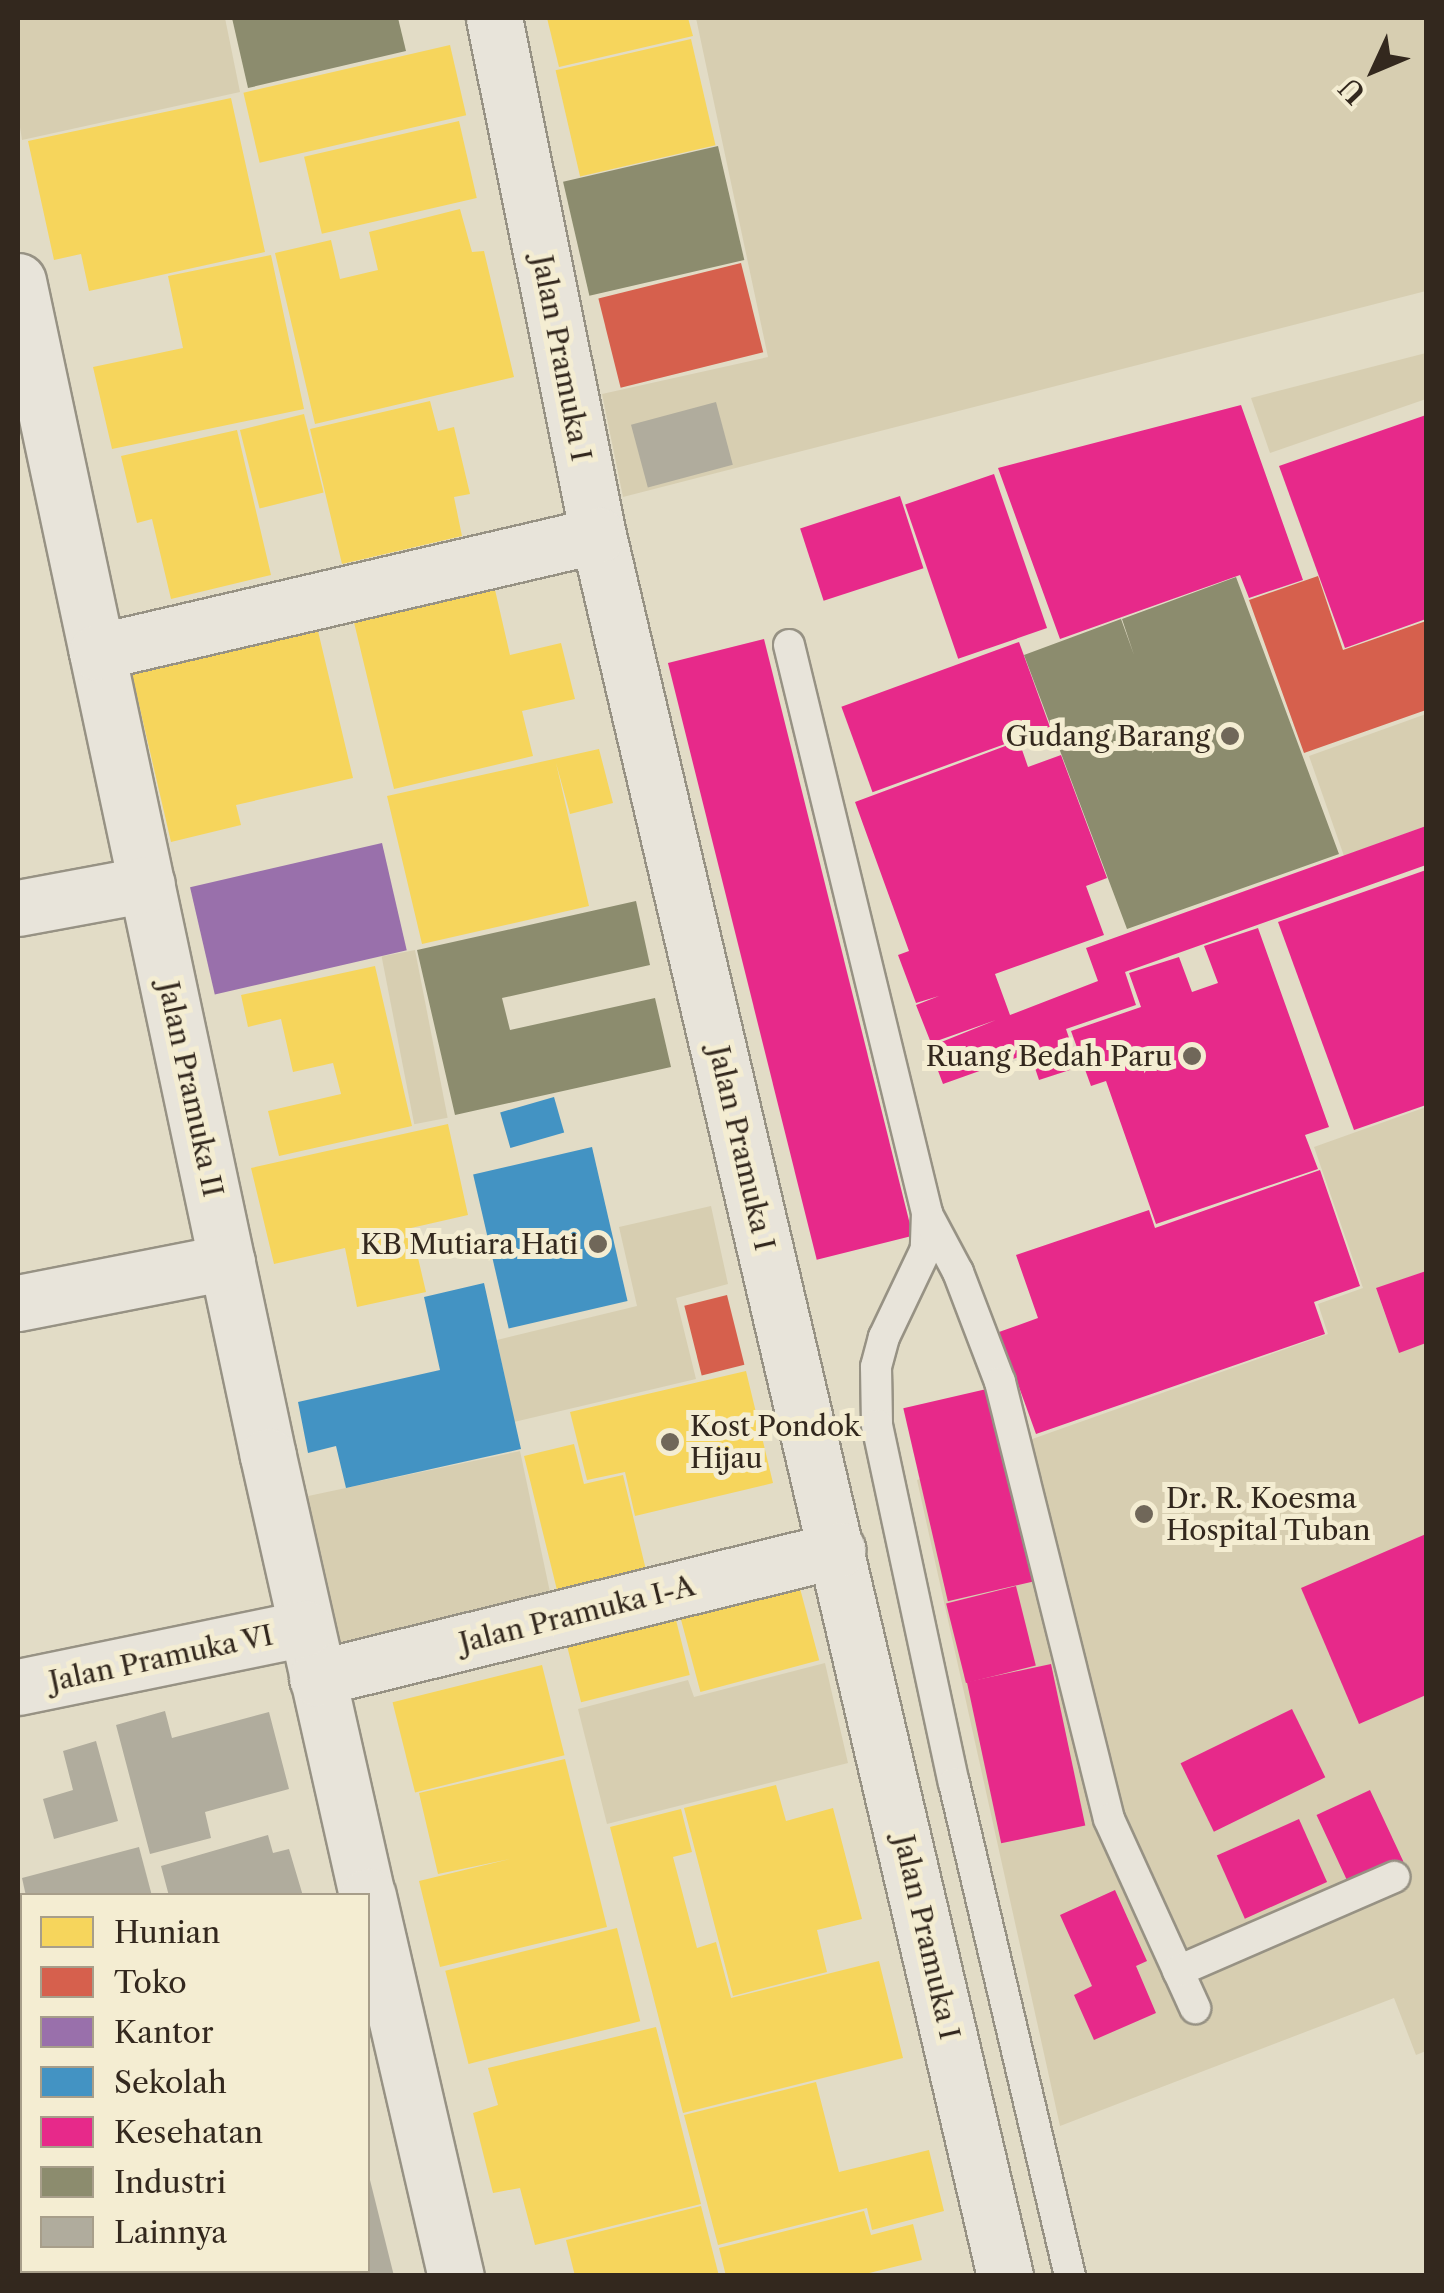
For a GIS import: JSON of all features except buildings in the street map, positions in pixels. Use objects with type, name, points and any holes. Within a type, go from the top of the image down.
[{"type":"street","name":"Jalan Pramuka I","points":[[494,18],[598,535],[1006,2276]]},
{"type":"street","name":"Jalan Pramuka II","points":[[18,281],[365,1893]]},
{"type":"street","points":[[97,652],[598,535]]},
{"type":"street","points":[[18,908],[147,884]]},
{"type":"street","points":[[18,1303],[227,1262]]},
{"type":"street","name":"Jalan Pramuka I-A","points":[[311,1653],[837,1550]]},
{"type":"street","name":"Jalan Pramuka VI","points":[[18,1687],[311,1653]]},
{"type":"street","name":"Jalan Pramuka II","points":[[370,1914],[456,2276]]},
{"type":"lane","points":[[788,646],[927,1213],[979,1320],[1003,1392],[1109,1819],[1195,2008]]},
{"type":"lane","points":[[927,1213],[926,1249],[884,1337],[876,1367],[877,1424],[963,1822],[1070,2276]]},
{"type":"lane","points":[[1178,1970],[1394,1877]]},
{"type":"shaded area","points":[[18,18],[225,18],[240,92],[22,140],[18,114]]},
{"type":"shaded area","points":[[696,18],[1426,18],[1426,291],[623,497],[602,394],[768,357]]},
{"type":"shaded area","points":[[1426,353],[1426,399],[1270,453],[1251,398]]},
{"type":"shaded area","points":[[1426,714],[1426,826],[1344,856],[1309,756]]},
{"type":"shaded area","points":[[415,950],[448,1118],[414,1124],[382,956]]},
{"type":"shaded area","points":[[1426,1107],[1426,1271],[1376,1289],[1399,1352],[1426,1343],[1426,2051],[1416,2055],[1394,1998],[1060,2126],[917,1480],[1328,1334],[1318,1304],[1363,1288],[1314,1147]]},
{"type":"shaded area","points":[[711,1206],[728,1284],[676,1298],[696,1379],[514,1422],[497,1340],[637,1306],[619,1227]]},
{"type":"shaded area","points":[[520,1451],[551,1598],[325,1646],[294,1499]]},
{"type":"shaded area","points":[[825,1663],[848,1763],[607,1824],[578,1709],[688,1680],[694,1697]]},
{"type":"place","name":"Gudang Barang","points":[[1230,736]]},
{"type":"place","name":"Ruang Bedah Paru","points":[[1192,1056]]},
{"type":"place","name":"KB Mutiara Hati","points":[[598,1244]]},
{"type":"place","name":"Kost Pondok Hijau","points":[[670,1442]]},
{"type":"place","name":"Dr. R. Koesma Hospital Tuban","points":[[1144,1514]]}]
